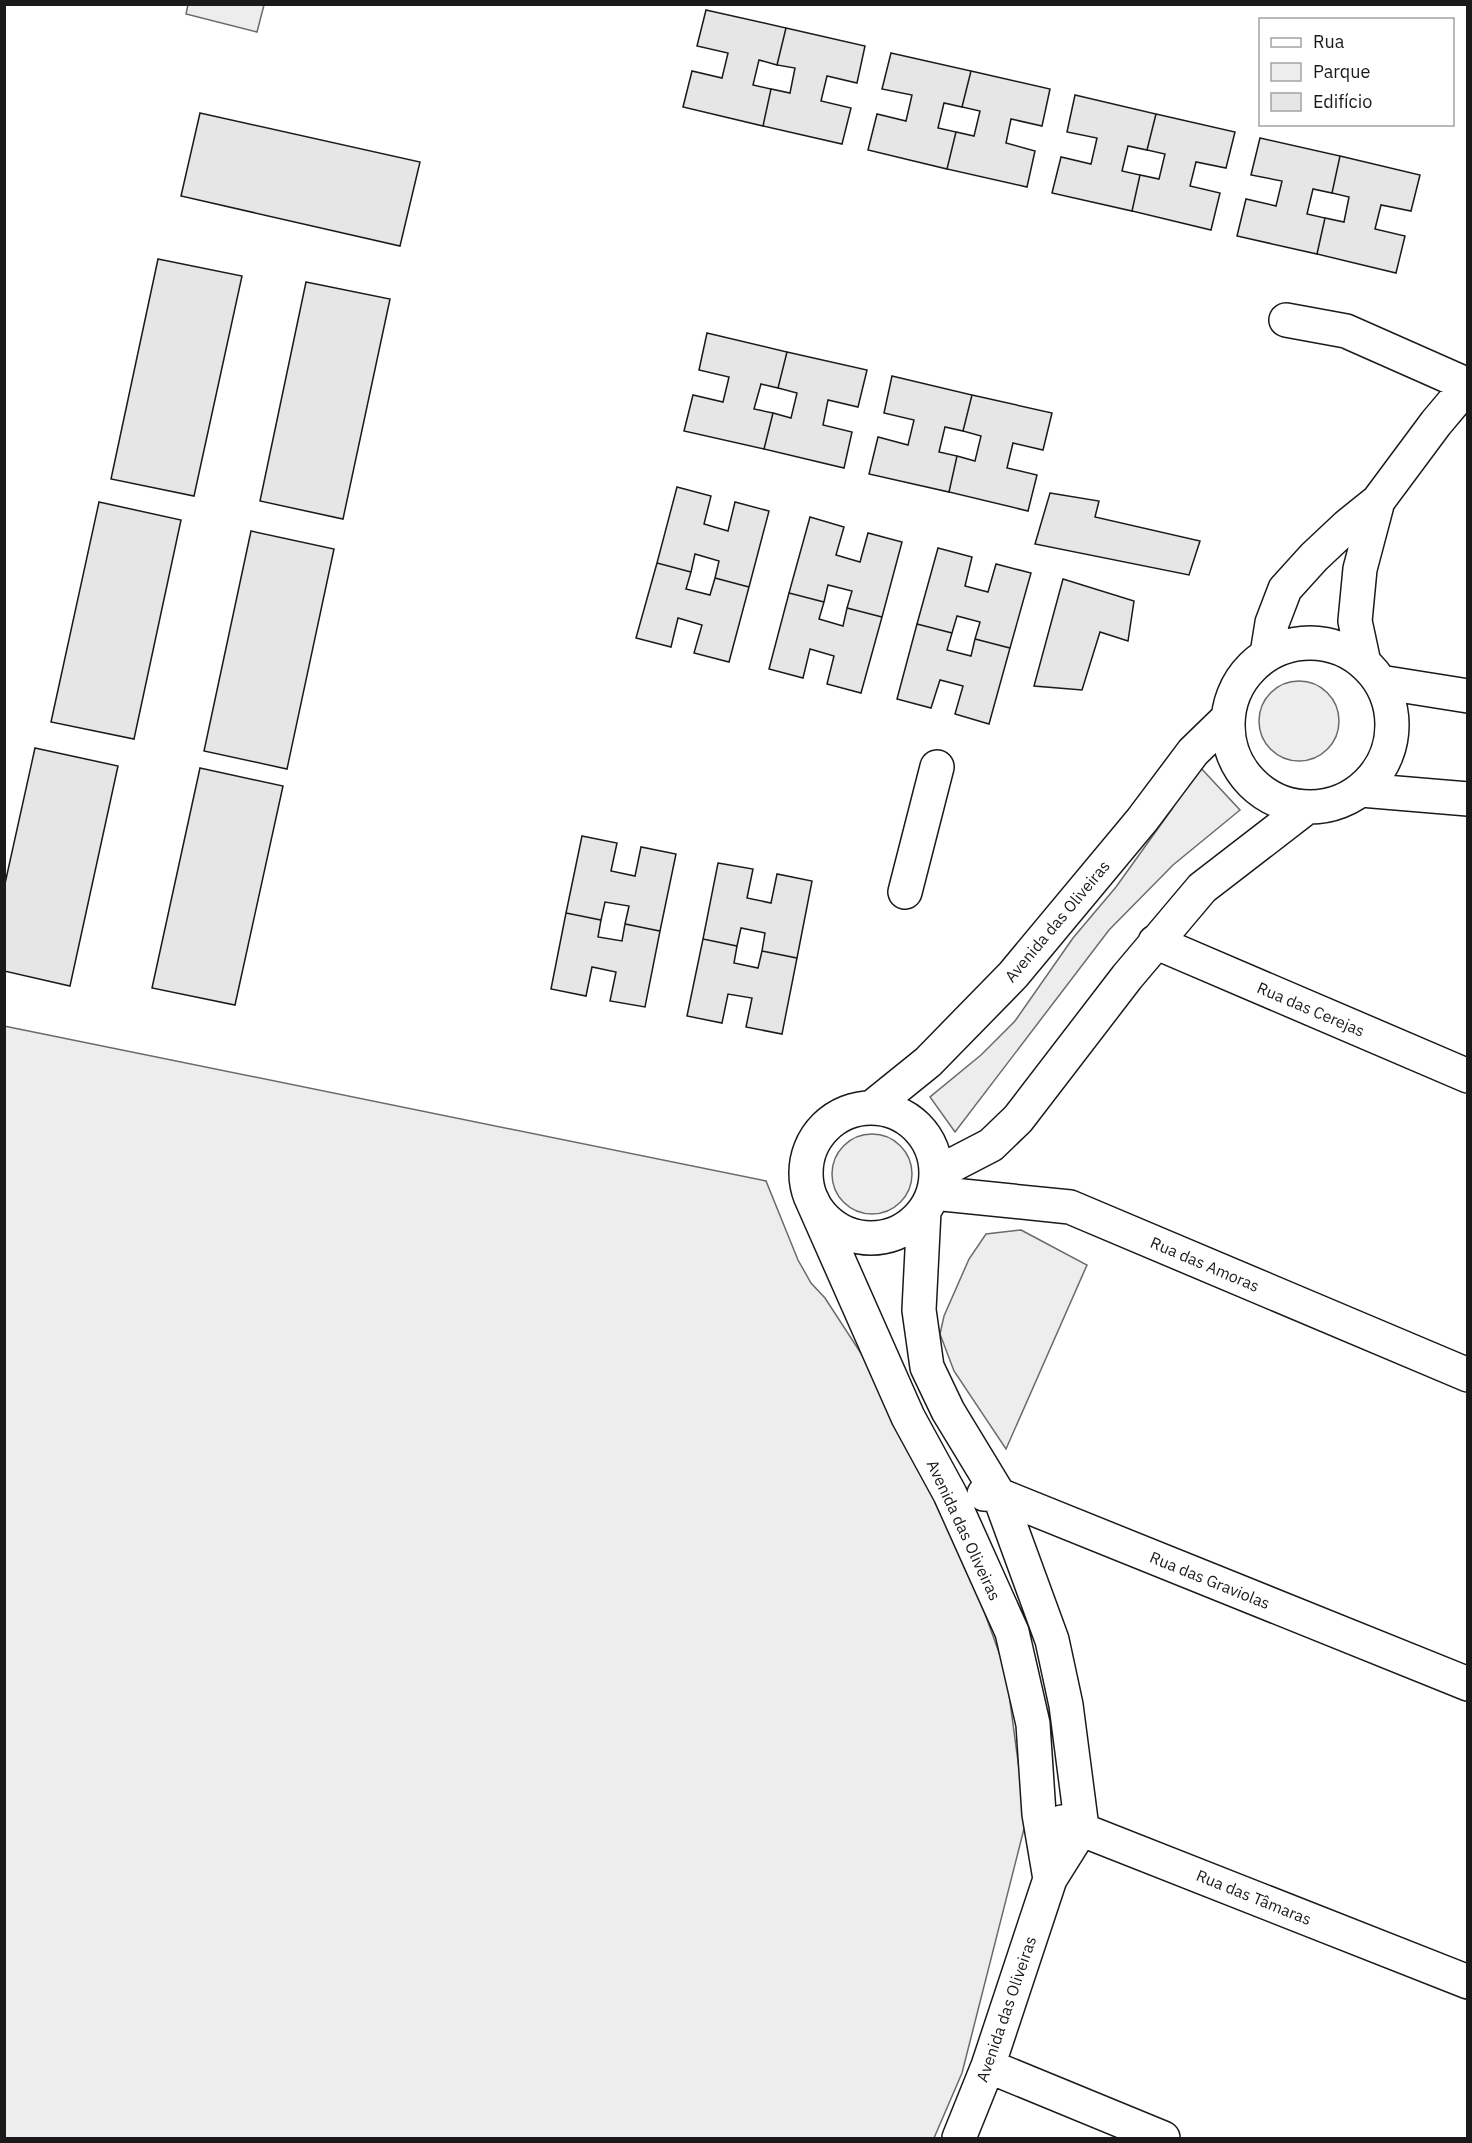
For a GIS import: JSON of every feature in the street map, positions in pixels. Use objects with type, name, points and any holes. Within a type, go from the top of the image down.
[{"type":"street","points":[[1286,320],[1346,331],[1467,385]]},
{"type":"street","name":"Avenida das Oliveiras","points":[[1267,654],[1272,623],[1286,589],[1314,557],[1378,501],[1467,385]]},
{"type":"street","name":"Avenida das Oliveiras","points":[[1378,501],[1360,569],[1355,621],[1372,673],[1391,710],[1391,739],[1380,767],[1361,790],[1335,803],[1307,807],[1281,802],[1258,789],[1236,761],[1230,744],[1228,718],[1234,693],[1248,671],[1267,654],[1291,645],[1317,643],[1342,649],[1372,673],[1467,696]]},
{"type":"street","name":"Avenida das Oliveiras","points":[[871,1108],[928,1062],[1013,975],[1142,820],[1193,752],[1228,718]]},
{"type":"street","points":[[905,892],[937,767]]},
{"type":"street","points":[[1361,790],[1467,799]]},
{"type":"street","name":"Avenida das Oliveiras","points":[[812,1200],[824,1219],[843,1232],[864,1238],[887,1236],[908,1227],[931,1192],[991,1145],[1018,1119],[1155,942],[1202,888],[1307,807]]},
{"type":"street","name":"Rua das Cerejas","points":[[1155,942],[1467,1076]]},
{"type":"street","name":"Avenida das Oliveiras","points":[[959,2139],[988,2066],[1050,1879],[1082,1828],[1066,1704],[1052,1640],[999,1495],[948,1411],[927,1367],[919,1310],[933,1153],[924,1135],[909,1120],[891,1111],[871,1108],[850,1112],[832,1121],[818,1136],[808,1156],[806,1178],[812,1200],[909,1417],[950,1494],[1012,1632],[1034,1724],[1039,1815],[1050,1879]]},
{"type":"street","name":"Rua das Amoras","points":[[931,1192],[1070,1207],[1467,1375]]},
{"type":"street","name":"Rua das Graviolas","points":[[950,1494],[999,1495],[1467,1684]]},
{"type":"street","name":"Rua das Tâmaras","points":[[1039,1815],[1082,1828],[1467,1982]]},
{"type":"street","points":[[988,2066],[1163,2139]]},
{"type":"green space","points":[[188,4],[264,5],[257,32],[186,14]]},
{"type":"green space","points":[[1299,681],[1314,684],[1327,693],[1336,706],[1339,721],[1336,736],[1327,749],[1314,758],[1299,761],[1284,758],[1271,749],[1262,736],[1259,721],[1262,706],[1271,693],[1284,684]]},
{"type":"green space","points":[[1198,765],[1240,810],[1173,865],[1109,930],[955,1132],[930,1097],[981,1055],[1015,1021],[1073,938],[1116,887],[1172,809]]},
{"type":"green space","points":[[4,1026],[766,1181],[798,1260],[811,1283],[825,1298],[881,1384],[967,1564],[1006,1672],[1026,1821],[962,2073],[934,2138],[5,2138]]},
{"type":"green space","points":[[872,1134],[887,1137],[900,1146],[909,1159],[912,1174],[909,1189],[900,1202],[887,1211],[872,1214],[857,1211],[844,1202],[835,1189],[832,1174],[835,1159],[844,1146],[857,1137]]},
{"type":"green space","points":[[1021,1230],[1087,1265],[1006,1449],[954,1371],[940,1334],[944,1316],[969,1259],[986,1234]]},
{"type":"building","points":[[706,10],[786,28],[777,65],[759,60],[753,85],[771,89],[763,126],[683,107],[692,71],[722,78],[728,53],[697,46]]},
{"type":"building","points":[[786,28],[865,46],[857,83],[827,76],[821,101],[851,108],[842,144],[763,126],[771,89],[790,93],[795,68],[777,65]]},
{"type":"building","points":[[891,53],[971,71],[962,107],[944,103],[938,128],[956,132],[947,169],[868,150],[877,114],[906,121],[912,95],[882,89]]},
{"type":"building","points":[[971,71],[1050,89],[1042,126],[1011,119],[1006,143],[1035,151],[1027,187],[947,169],[956,132],[974,136],[980,111],[962,107]]},
{"type":"building","points":[[1075,95],[1156,114],[1147,150],[1128,146],[1122,171],[1140,175],[1132,211],[1052,193],[1061,157],[1091,164],[1097,138],[1067,132]]},
{"type":"building","points":[[200,113],[420,162],[400,246],[181,196]]},
{"type":"building","points":[[1156,114],[1235,132],[1226,168],[1196,162],[1190,186],[1220,193],[1211,230],[1132,211],[1140,175],[1159,179],[1165,154],[1147,150]]},
{"type":"building","points":[[1260,138],[1340,156],[1332,193],[1313,189],[1307,214],[1325,218],[1317,254],[1237,236],[1246,199],[1276,206],[1282,181],[1251,175]]},
{"type":"building","points":[[1340,156],[1420,175],[1411,211],[1381,205],[1375,229],[1405,236],[1396,273],[1317,254],[1325,218],[1344,222],[1349,197],[1332,193]]},
{"type":"building","points":[[158,259],[242,276],[194,496],[111,479]]},
{"type":"building","points":[[306,282],[390,299],[343,519],[260,501]]},
{"type":"building","points":[[707,333],[787,352],[778,388],[761,384],[754,409],[773,413],[764,449],[684,431],[693,395],[723,402],[729,377],[699,370]]},
{"type":"building","points":[[787,352],[867,370],[858,407],[828,400],[823,425],[852,432],[844,468],[764,449],[773,413],[791,418],[797,393],[778,388]]},
{"type":"building","points":[[892,376],[972,395],[963,431],[945,427],[939,452],[957,456],[949,492],[869,474],[878,437],[908,445],[914,420],[884,413]]},
{"type":"building","points":[[972,395],[1052,413],[1043,450],[1013,443],[1007,468],[1037,475],[1028,511],[949,492],[957,456],[975,461],[981,436],[963,431]]},
{"type":"building","points":[[677,487],[711,496],[704,524],[728,531],[735,502],[769,511],[749,587],[715,578],[719,561],[695,554],[691,572],[657,563]]},
{"type":"building","points":[[1050,493],[1099,501],[1095,517],[1200,541],[1189,575],[1035,544]]},
{"type":"building","points":[[99,502],[181,520],[134,739],[51,722]]},
{"type":"building","points":[[810,517],[844,527],[836,555],[860,562],[868,533],[902,542],[882,617],[847,608],[852,591],[828,585],[824,602],[789,593]]},
{"type":"building","points":[[251,531],[334,549],[287,769],[204,751]]},
{"type":"building","points":[[938,548],[972,557],[965,586],[988,592],[996,564],[1031,573],[1010,648],[975,639],[980,622],[957,616],[952,633],[917,624]]},
{"type":"building","points":[[657,563],[691,572],[686,589],[710,595],[715,578],[749,587],[729,662],[694,653],[702,625],[678,618],[671,647],[636,638]]},
{"type":"building","points":[[1063,579],[1134,601],[1128,641],[1100,632],[1082,690],[1034,686]]},
{"type":"building","points":[[789,593],[824,602],[819,619],[843,626],[847,608],[882,617],[861,693],[827,684],[834,656],[810,649],[803,678],[769,669]]},
{"type":"building","points":[[917,624],[952,633],[947,650],[971,656],[975,639],[1010,648],[989,724],[955,714],[963,686],[940,680],[931,708],[897,699]]},
{"type":"building","points":[[35,748],[118,766],[70,986],[4,971],[4,888]]},
{"type":"building","points":[[200,768],[283,786],[235,1005],[152,988]]},
{"type":"building","points":[[582,836],[617,843],[611,871],[635,876],[641,847],[676,854],[660,931],[625,924],[629,906],[605,902],[601,920],[566,913]]},
{"type":"building","points":[[718,863],[753,869],[747,898],[771,903],[777,874],[812,881],[797,958],[762,951],[765,933],[741,928],[737,946],[703,939]]},
{"type":"building","points":[[566,913],[601,920],[598,937],[622,941],[625,924],[660,931],[645,1007],[610,1001],[616,972],[592,967],[586,996],[551,989]]},
{"type":"building","points":[[703,939],[737,946],[734,963],[758,968],[762,951],[797,958],[782,1034],[746,1027],[752,998],[728,994],[722,1023],[687,1016]]}]
